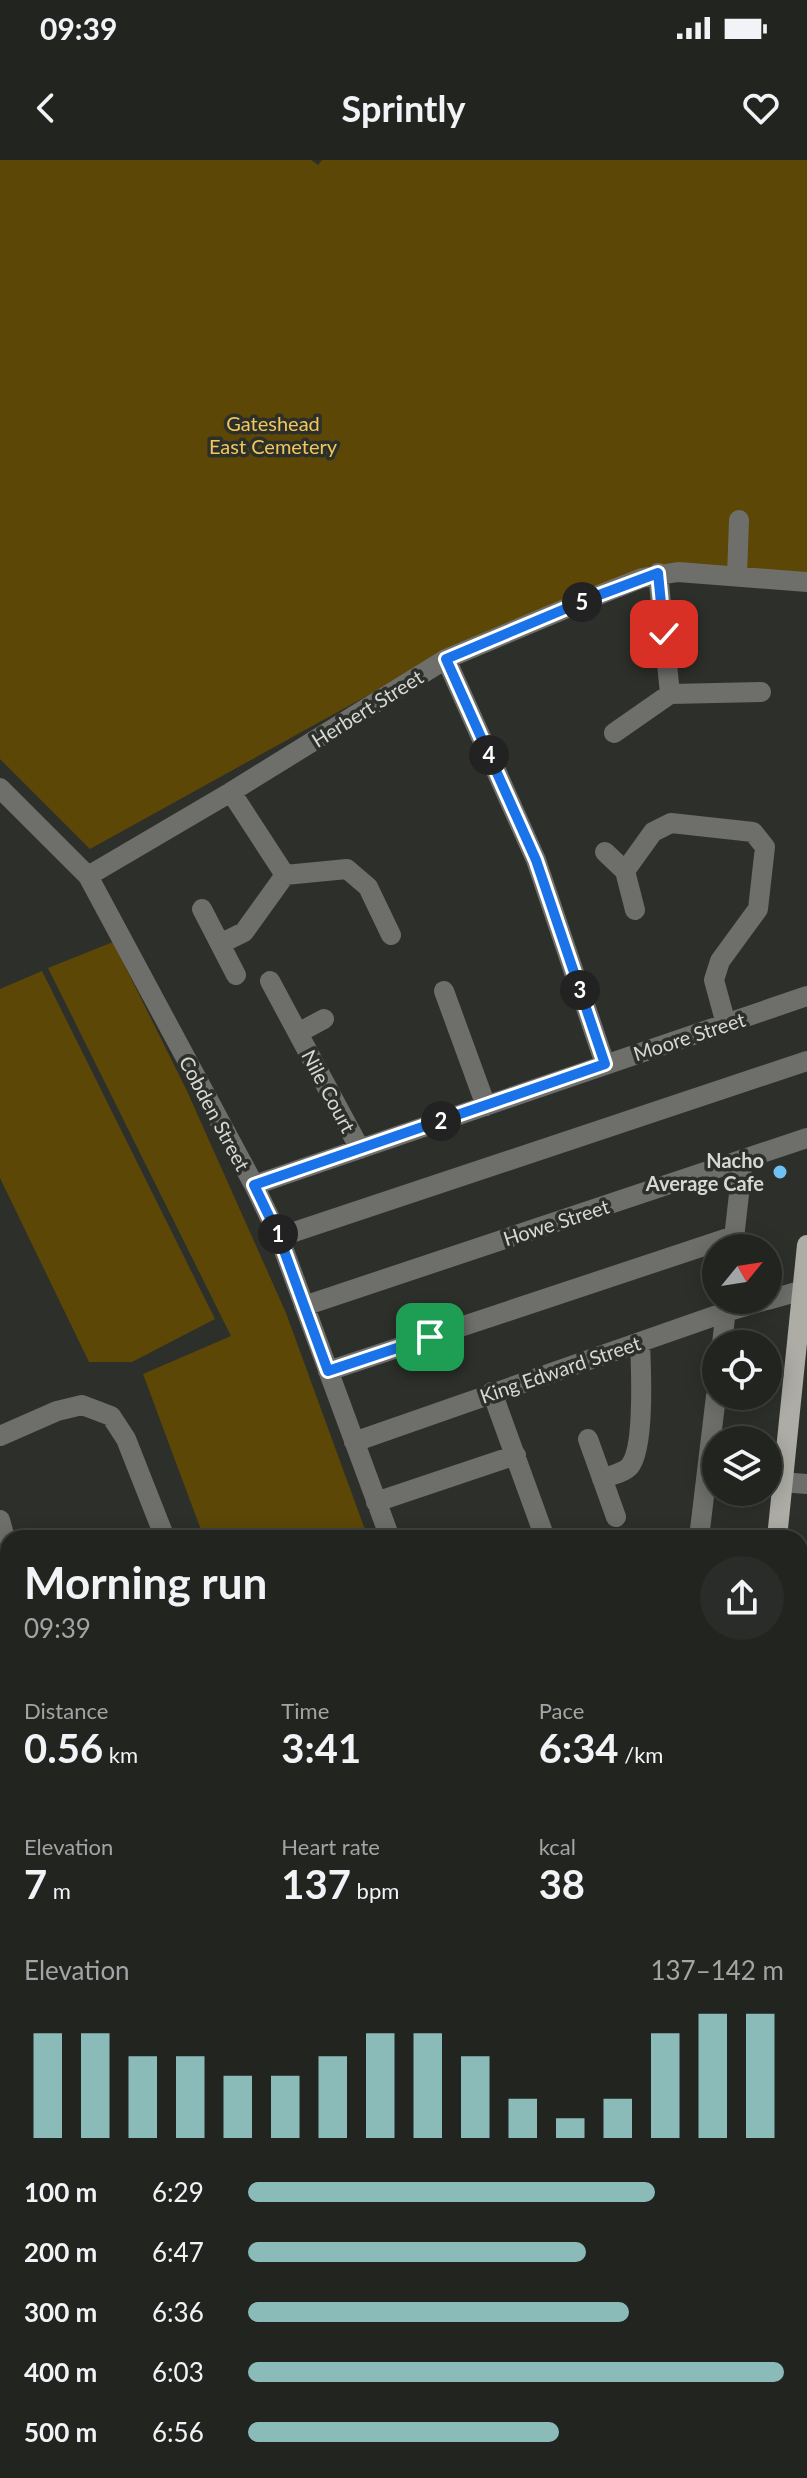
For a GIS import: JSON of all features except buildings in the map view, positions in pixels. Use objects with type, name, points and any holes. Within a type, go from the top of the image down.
[{"type":"main road","points":[[782,1473],[807,1246]]},
{"type":"main road","points":[[778,1530],[779,1506]]},
{"type":"street","points":[[737,575],[739,520]]},
{"type":"street","points":[[658,573],[670,694]]},
{"type":"street","name":"Herbert Street","points":[[88,876],[446,659],[591,598],[658,573],[737,575],[807,582]]},
{"type":"street","points":[[446,659],[536,860],[605,1064]]},
{"type":"street","points":[[614,733],[670,694],[761,692]]},
{"type":"street","name":"Cobden Street","points":[[0,788],[88,876],[254,1185],[279,1237],[387,1530]]},
{"type":"street","points":[[231,792],[285,875]]},
{"type":"street","points":[[625,871],[653,832],[671,823],[753,832],[765,847],[758,909],[720,961],[714,980],[726,1024]]},
{"type":"street","points":[[605,852],[625,871],[635,910]]},
{"type":"street","points":[[222,943],[244,932],[285,875],[347,869],[368,887],[391,935]]},
{"type":"street","points":[[202,909],[236,975]]},
{"type":"street","name":"Nile Court","points":[[270,981],[360,1149]]},
{"type":"street","points":[[444,991],[486,1106]]},
{"type":"street","name":"Moore Street","points":[[254,1185],[807,996]]},
{"type":"street","name":"Nile Court","points":[[298,1033],[324,1019]]},
{"type":"street","points":[[279,1237],[807,1061]]},
{"type":"street","name":"Howe Street","points":[[304,1306],[807,1138]]},
{"type":"street","points":[[735,1234],[743,1159]]},
{"type":"street","points":[[328,1371],[702,1252]]},
{"type":"street","name":"King Edward Street","points":[[782,1296],[803,1290]]},
{"type":"street","name":"King Edward Street","points":[[354,1442],[640,1342],[708,1314]]},
{"type":"street","points":[[602,1479],[628,1469],[636,1457],[642,1381],[640,1342]]},
{"type":"street","points":[[492,1392],[542,1530]]},
{"type":"street","points":[[2,1431],[82,1405],[111,1416],[126,1439],[162,1530]]},
{"type":"street","points":[[700,1530],[714,1410]]},
{"type":"street","points":[[588,1439],[616,1517]]},
{"type":"street","points":[[376,1502],[516,1455]]},
{"type":"street","points":[[782,1482],[807,1484]]},
{"type":"green space","name":"Gateshead East Cemetery","points":[[0,160],[311,160],[318,165],[322,160],[807,160],[807,579],[677,568],[448,651],[90,849],[0,759]]},
{"type":"green space","points":[[113,942],[187,1091],[286,1313],[365,1530],[201,1530],[143,1374],[231,1336],[48,968]]},
{"type":"green space","points":[[42,971],[215,1319],[132,1362],[89,1362],[0,1178],[0,989]]},
{"type":"place","name":"Nacho Average Cafe","points":[[780,1172]]},
{"type":"route","points":[[430,1337],[328,1371],[279,1237],[254,1185],[605,1064],[536,860],[446,659],[658,573],[664,634]]}]
